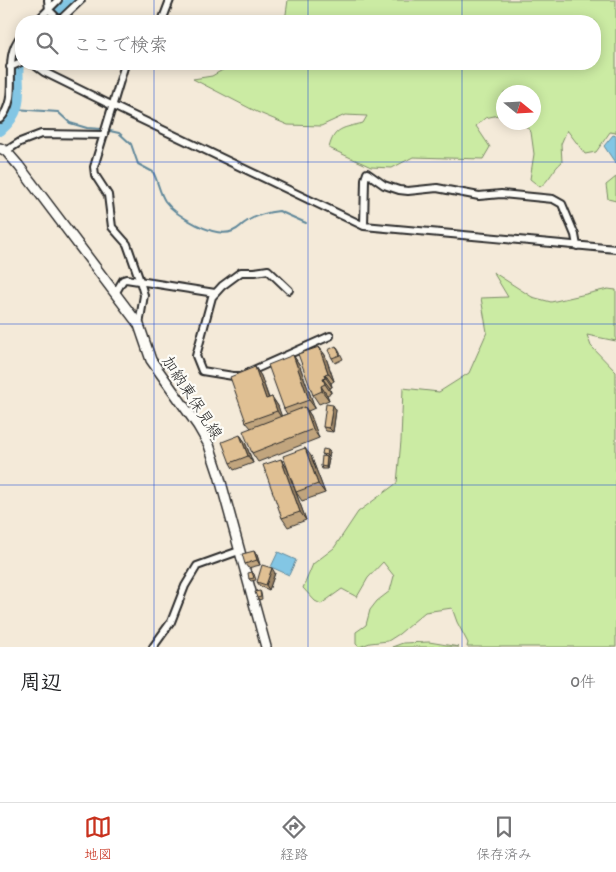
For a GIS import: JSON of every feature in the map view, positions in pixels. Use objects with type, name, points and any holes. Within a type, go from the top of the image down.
[{"type":"main road","name":"加納東保見線","points":[[3,149],[116,292],[139,325],[151,360],[198,426],[209,445],[266,647]]},
{"type":"street","points":[[48,0],[49,10],[53,15]]},
{"type":"street","points":[[44,15],[58,0]]},
{"type":"street","points":[[63,15],[80,0]]},
{"type":"street","points":[[164,15],[170,0]]},
{"type":"street","points":[[0,119],[9,103],[11,87],[10,67],[15,45]]},
{"type":"street","points":[[10,67],[15,65]]},
{"type":"street","points":[[41,70],[364,226],[616,249]]},
{"type":"street","points":[[123,70],[94,170],[108,195],[112,227],[127,244],[140,280],[144,295],[139,325]]},
{"type":"street","points":[[3,149],[41,134],[104,135]]},
{"type":"street","points":[[364,226],[365,178],[367,173],[384,185],[399,190],[437,188],[478,196],[500,194],[553,199],[562,204],[575,235],[577,246]]},
{"type":"street","points":[[290,290],[268,270],[241,272],[215,293],[212,297],[196,356],[202,371],[238,376],[330,336]]},
{"type":"street","points":[[116,292],[123,280],[126,279],[215,293]]},
{"type":"street","points":[[153,647],[171,622],[189,576],[197,566],[239,550]]},
{"type":"green space","points":[[288,0],[616,0],[616,133],[610,132],[596,152],[585,154],[567,130],[561,144],[562,162],[540,187],[530,179],[534,154],[529,130],[541,130],[541,85],[496,85],[496,116],[485,118],[476,126],[490,147],[483,159],[413,157],[392,168],[371,167],[329,148],[337,132],[363,123],[367,116],[345,115],[321,126],[288,125],[257,112],[193,79],[212,76],[222,70],[601,70],[601,15],[285,15]]},
{"type":"green space","points":[[616,177],[616,201],[608,199],[606,185]]},
{"type":"green space","points":[[493,272],[532,297],[551,302],[608,289],[616,290],[616,341],[587,335],[591,346],[616,372],[616,647],[467,647],[468,643],[452,608],[425,612],[388,641],[370,643],[359,647],[356,644],[356,632],[366,625],[370,610],[377,601],[390,591],[394,576],[383,562],[368,578],[357,597],[342,589],[321,604],[315,601],[303,588],[313,564],[334,548],[358,512],[397,483],[403,388],[439,392],[469,373],[487,332],[481,298],[508,297]]},
{"type":"green space","points":[[429,642],[459,647],[392,647],[403,643]]},
{"type":"water","points":[[613,135],[616,136],[616,164],[604,146]]},
{"type":"water","points":[[278,552],[296,560],[289,575],[271,567]]},
{"type":"building","points":[[336,346],[340,355],[332,358],[328,350]]},
{"type":"building","points":[[319,347],[328,373],[325,374],[326,378],[323,379],[325,384],[321,386],[322,391],[313,395],[298,354]]},
{"type":"building","points":[[293,355],[309,400],[284,409],[268,365]]},
{"type":"building","points":[[255,367],[266,399],[272,397],[277,411],[246,422],[230,377]]},
{"type":"building","points":[[326,404],[333,405],[329,428],[323,427]]},
{"type":"building","points":[[305,407],[313,429],[252,453],[243,431]]},
{"type":"building","points":[[240,435],[248,456],[230,463],[222,442]]},
{"type":"building","points":[[305,448],[318,484],[296,492],[283,456]]},
{"type":"building","points":[[323,449],[328,450],[327,455],[322,454]]},
{"type":"building","points":[[322,456],[327,457],[326,467],[321,466]]},
{"type":"building","points":[[281,459],[300,512],[282,518],[263,465]]},
{"type":"building","points":[[254,551],[257,560],[245,564],[242,554]]},
{"type":"building","points":[[262,565],[272,568],[266,585],[257,582]]},
{"type":"building","points":[[252,572],[254,578],[249,579],[248,573]]},
{"type":"building","points":[[260,591],[261,597],[257,598],[255,592]]},
{"type":"waterway","points":[[56,15],[72,0]]},
{"type":"waterway","points":[[0,130],[15,111],[18,92],[17,70]]},
{"type":"waterway","points":[[15,109],[58,112],[70,123],[119,133],[131,144],[138,164],[153,172],[163,198],[170,207],[196,225],[206,229],[225,233],[237,229],[253,218],[279,211],[306,223]]}]
